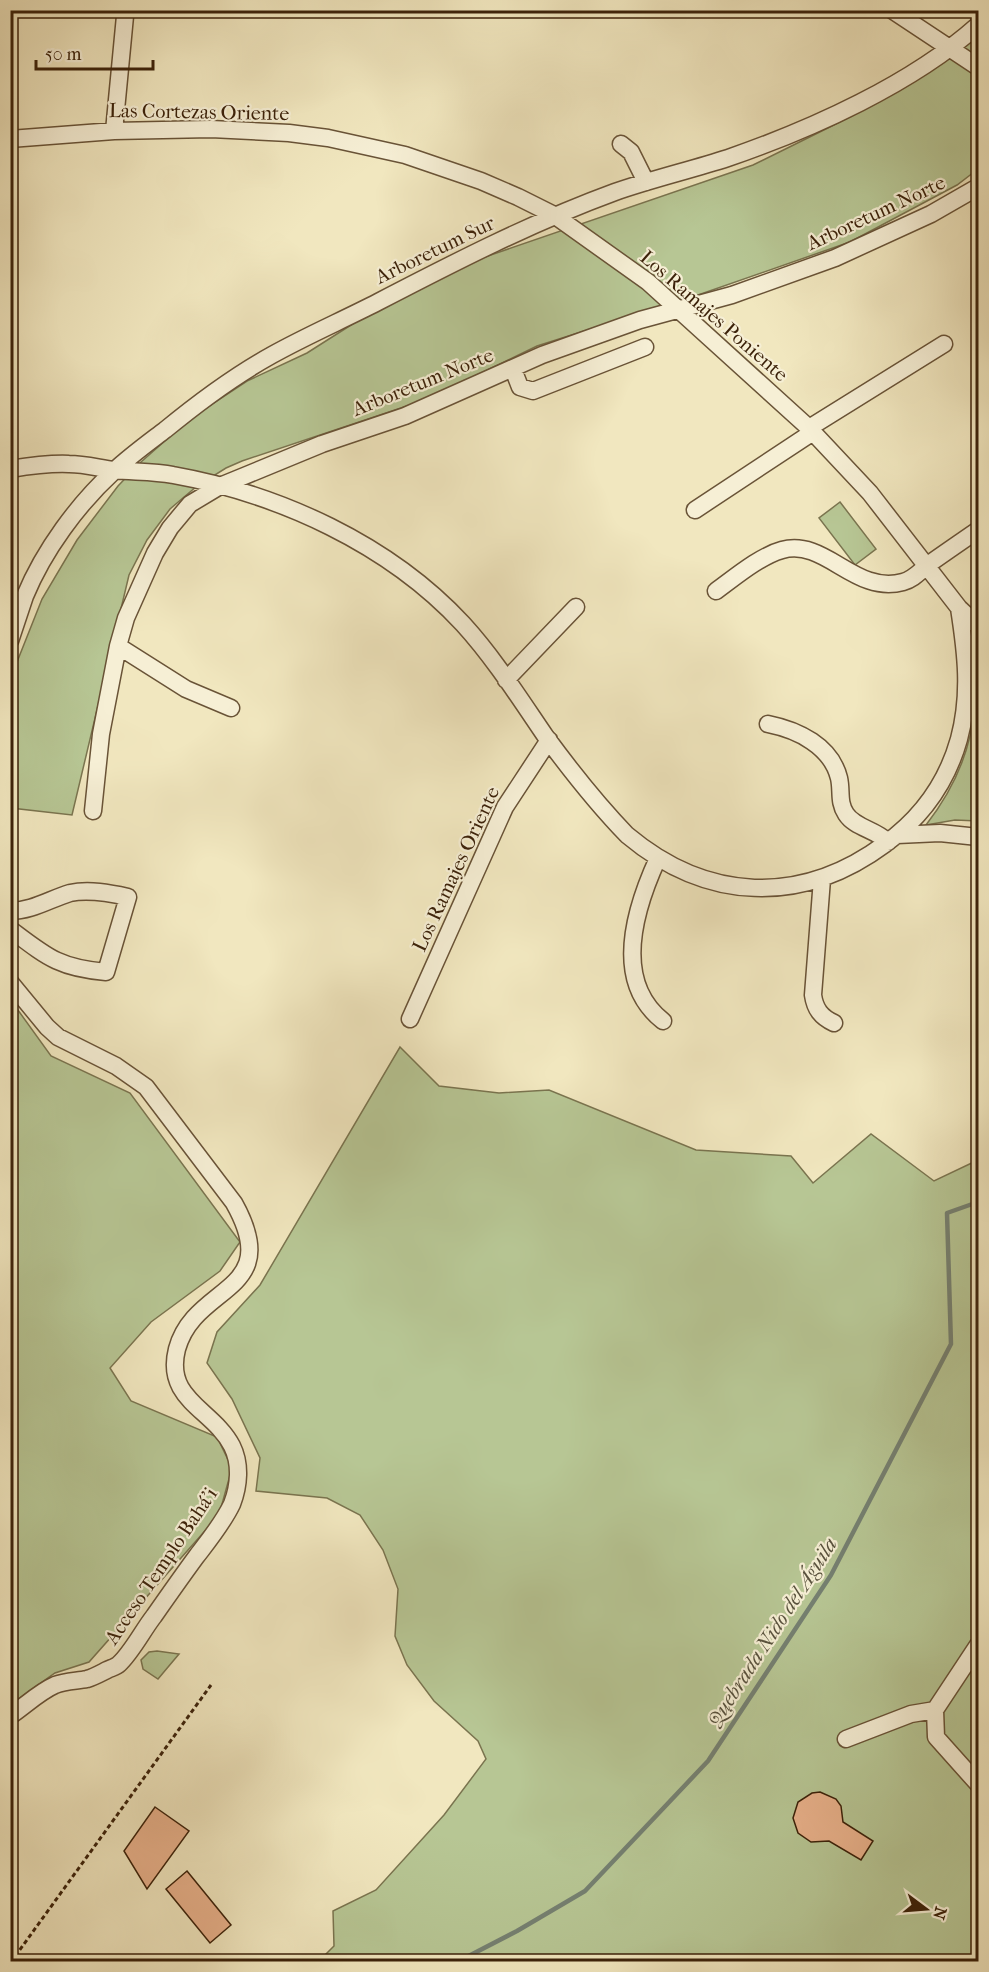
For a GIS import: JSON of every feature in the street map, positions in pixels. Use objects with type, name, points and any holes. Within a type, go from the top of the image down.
[{"type":"street","points":[[892,10],[978,68]]},
{"type":"street","points":[[114,131],[125,16]]},
{"type":"street","name":"Arboretum Sur","points":[[10,641],[26,596],[46,556],[78,511],[115,470],[219,388],[271,356],[554,215],[646,182],[729,157],[807,127],[880,91],[950,49],[978,25]]},
{"type":"street","name":"Las Cortezas Oriente","points":[[10,139],[114,131],[250,130],[289,133],[347,142],[405,155],[481,181],[554,215]]},
{"type":"street","points":[[621,144],[631,152],[646,182]]},
{"type":"street","name":"Arboretum Norte","points":[[93,811],[100,734],[118,646],[140,583],[170,528],[190,504],[220,486],[322,444],[405,416],[542,355],[640,320],[732,295],[835,258],[894,232],[978,187]]},
{"type":"street","name":"Los Ramajes Poniente","points":[[554,215],[648,282],[811,430],[870,493],[959,608],[978,626]]},
{"type":"street","points":[[695,510],[811,430],[944,344]]},
{"type":"street","points":[[513,369],[520,387],[526,391],[533,391],[645,347]]},
{"type":"street","points":[[10,469],[70,464],[172,474],[275,503],[357,542],[439,601],[463,624],[549,740],[614,821],[634,841],[658,858],[692,875],[735,886],[779,888],[822,879],[862,861],[893,839],[918,817],[931,800],[959,741],[967,698],[968,675],[959,608]]},
{"type":"street","points":[[716,591],[773,553],[790,548],[819,553],[850,573],[865,579],[887,583],[904,582],[978,530]]},
{"type":"street","points":[[506,680],[576,608]]},
{"type":"street","points":[[118,646],[186,689],[231,708]]},
{"type":"street","points":[[768,724],[797,732],[810,739],[826,753],[839,776],[841,804],[848,818],[860,826],[893,839],[940,833],[978,837]]},
{"type":"street","name":"Los Ramajes Oriente","points":[[410,1019],[505,807],[549,740]]},
{"type":"street","points":[[658,858],[641,898],[634,930],[632,954],[640,994],[653,1013],[663,1021]]},
{"type":"street","points":[[822,879],[813,995],[817,1010],[834,1023]]},
{"type":"street","points":[[10,911],[22,911],[72,893],[105,892],[128,897],[106,972],[79,970],[58,963],[10,929]]},
{"type":"street","name":"Acceso Templo Bahá'i","points":[[10,982],[58,1037],[116,1066],[146,1087],[234,1203],[243,1219],[249,1238],[250,1253],[243,1274],[195,1317],[186,1329],[177,1351],[175,1364],[181,1391],[191,1403],[211,1419],[232,1447],[237,1460],[238,1472],[236,1492],[231,1504],[212,1536],[119,1665],[88,1679],[56,1685],[10,1716]]},
{"type":"street","points":[[978,1645],[935,1710],[936,1737],[978,1784]]},
{"type":"street","points":[[846,1739],[911,1714],[935,1710]]},
{"type":"path","points":[[11,1962],[211,1685]]},
{"type":"green space","points":[[978,32],[978,169],[957,185],[850,242],[698,295],[537,346],[425,400],[242,461],[197,486],[170,509],[147,540],[129,575],[72,815],[11,808],[10,709],[17,662],[42,599],[77,540],[118,486],[141,462],[191,418],[247,381],[307,353],[395,297],[482,258],[753,165],[852,116],[948,59]]},
{"type":"green space","points":[[840,502],[876,549],[855,565],[819,518]]},
{"type":"green space","points":[[969,637],[978,651],[978,821],[955,820],[926,825],[954,781],[970,736],[975,688]]},
{"type":"green space","points":[[10,999],[51,1056],[130,1093],[240,1242],[220,1271],[151,1322],[110,1368],[131,1401],[217,1437],[232,1468],[219,1515],[89,1662],[55,1673],[11,1704]]},
{"type":"green space","points":[[400,1047],[439,1086],[499,1093],[549,1090],[696,1150],[791,1156],[813,1183],[871,1134],[934,1181],[978,1160],[978,1961],[319,1961],[334,1946],[333,1911],[376,1890],[444,1815],[486,1759],[478,1741],[434,1701],[407,1665],[395,1636],[398,1589],[383,1550],[360,1515],[327,1498],[256,1491],[260,1458],[232,1399],[207,1363],[217,1332],[260,1285]]},
{"type":"green space","points":[[149,1652],[179,1654],[158,1679],[143,1669],[141,1660]]},
{"type":"building","points":[[820,1792],[836,1799],[841,1806],[843,1822],[873,1841],[861,1860],[829,1841],[811,1842],[798,1833],[793,1818],[798,1802],[812,1793]]},
{"type":"building","points":[[155,1807],[189,1831],[147,1889],[124,1851]]},
{"type":"building","points":[[187,1871],[231,1925],[210,1943],[166,1889]]},
{"type":"waterway","name":"Quebrada Nido del Águila","points":[[457,1962],[517,1931],[585,1891],[708,1761],[831,1575],[951,1344],[947,1213],[978,1202]]}]
